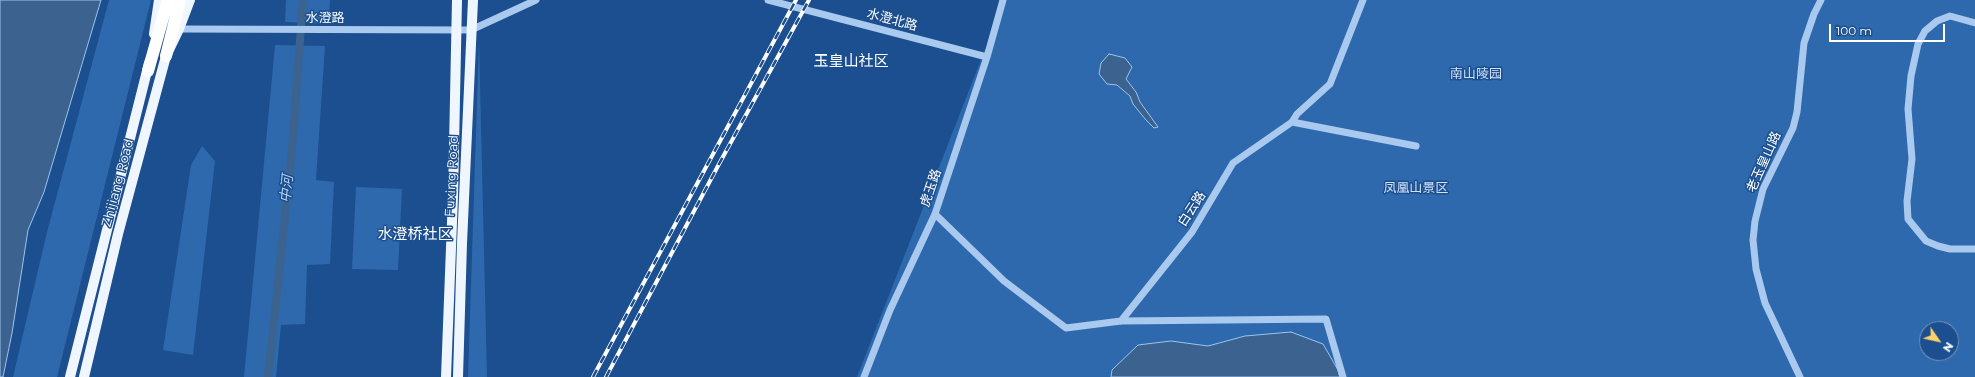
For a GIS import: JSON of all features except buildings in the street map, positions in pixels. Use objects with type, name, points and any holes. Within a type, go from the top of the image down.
[{"type":"highway","points":[[148,70],[168,0]]},
{"type":"highway","points":[[166,56],[180,0]]},
{"type":"main road","name":"Zhijiang Road","points":[[70,377],[148,70],[159,0]]},
{"type":"main road","name":"Zhijiang Road","points":[[84,377],[118,234],[166,56],[179,29],[190,0]]},
{"type":"main road","name":"Fuxing Road","points":[[446,377],[453,196],[457,0]]},
{"type":"main road","name":"Fuxing Road","points":[[458,377],[462,243],[473,0]]},
{"type":"street","points":[[471,30],[536,0]]},
{"type":"street","name":"水澄北路","points":[[768,0],[987,57]]},
{"type":"street","name":"虎玉路","points":[[864,377],[890,310],[935,214],[987,57],[1003,0]]},
{"type":"street","name":"白云路","points":[[1121,321],[1192,232],[1233,163],[1292,122],[1298,114],[1330,84],[1363,0]]},
{"type":"street","name":"老玉皇山路","points":[[1800,377],[1765,303],[1756,269],[1753,240],[1755,221],[1763,188],[1786,143],[1797,112],[1804,43],[1814,14],[1821,0]]},
{"type":"street","points":[[1975,23],[1950,16],[1937,21],[1925,31],[1918,44],[1911,76],[1908,109],[1912,159],[1907,201],[1908,219],[1926,240],[1938,246],[1950,249],[1975,249]]},
{"type":"street","name":"水澄路","points":[[179,29],[471,30]]},
{"type":"street","points":[[1292,122],[1416,146]]},
{"type":"street","points":[[935,214],[1004,281],[1066,328],[1121,321],[1326,319],[1343,377]]},
{"type":"green space","points":[[109,0],[151,0],[57,377],[13,377],[47,232]]},
{"type":"green space","points":[[286,0],[330,0],[329,24],[285,22]]},
{"type":"green space","name":"凤凰山景区","points":[[1001,0],[1975,0],[1975,377],[857,377],[993,29]]},
{"type":"green space","points":[[479,41],[487,377],[468,377]]},
{"type":"green space","points":[[275,45],[325,46],[316,180],[334,182],[330,264],[307,265],[305,324],[281,325],[276,377],[244,377]]},
{"type":"green space","points":[[202,146],[215,161],[193,355],[163,350],[191,165]]},
{"type":"green space","points":[[356,187],[402,189],[398,270],[352,269]]},
{"type":"shaded area","points":[[0,0],[101,0],[44,192],[28,230],[12,333],[3,377],[0,377]]},
{"type":"shaded area","points":[[1109,54],[1125,58],[1132,67],[1126,79],[1158,127],[1154,128],[1146,120],[1133,104],[1130,96],[1117,85],[1107,84],[1099,74],[1101,63]]},
{"type":"shaded area","points":[[1291,332],[1323,344],[1338,370],[1340,377],[1111,377],[1112,370],[1138,345],[1171,341],[1208,346],[1245,336]]},
{"type":"waterway","name":"中河","points":[[268,377],[292,150],[303,0]]},
{"type":"railway","points":[[593,377],[796,0]]},
{"type":"railway","points":[[606,377],[719,164],[809,0]]},
{"type":"district","name":"玉皇山社区","points":[[851,62]]},
{"type":"district","name":"水澄桥社区","points":[[415,235]]},
{"type":"park label","name":"南山陵园","points":[[1476,74]]}]
